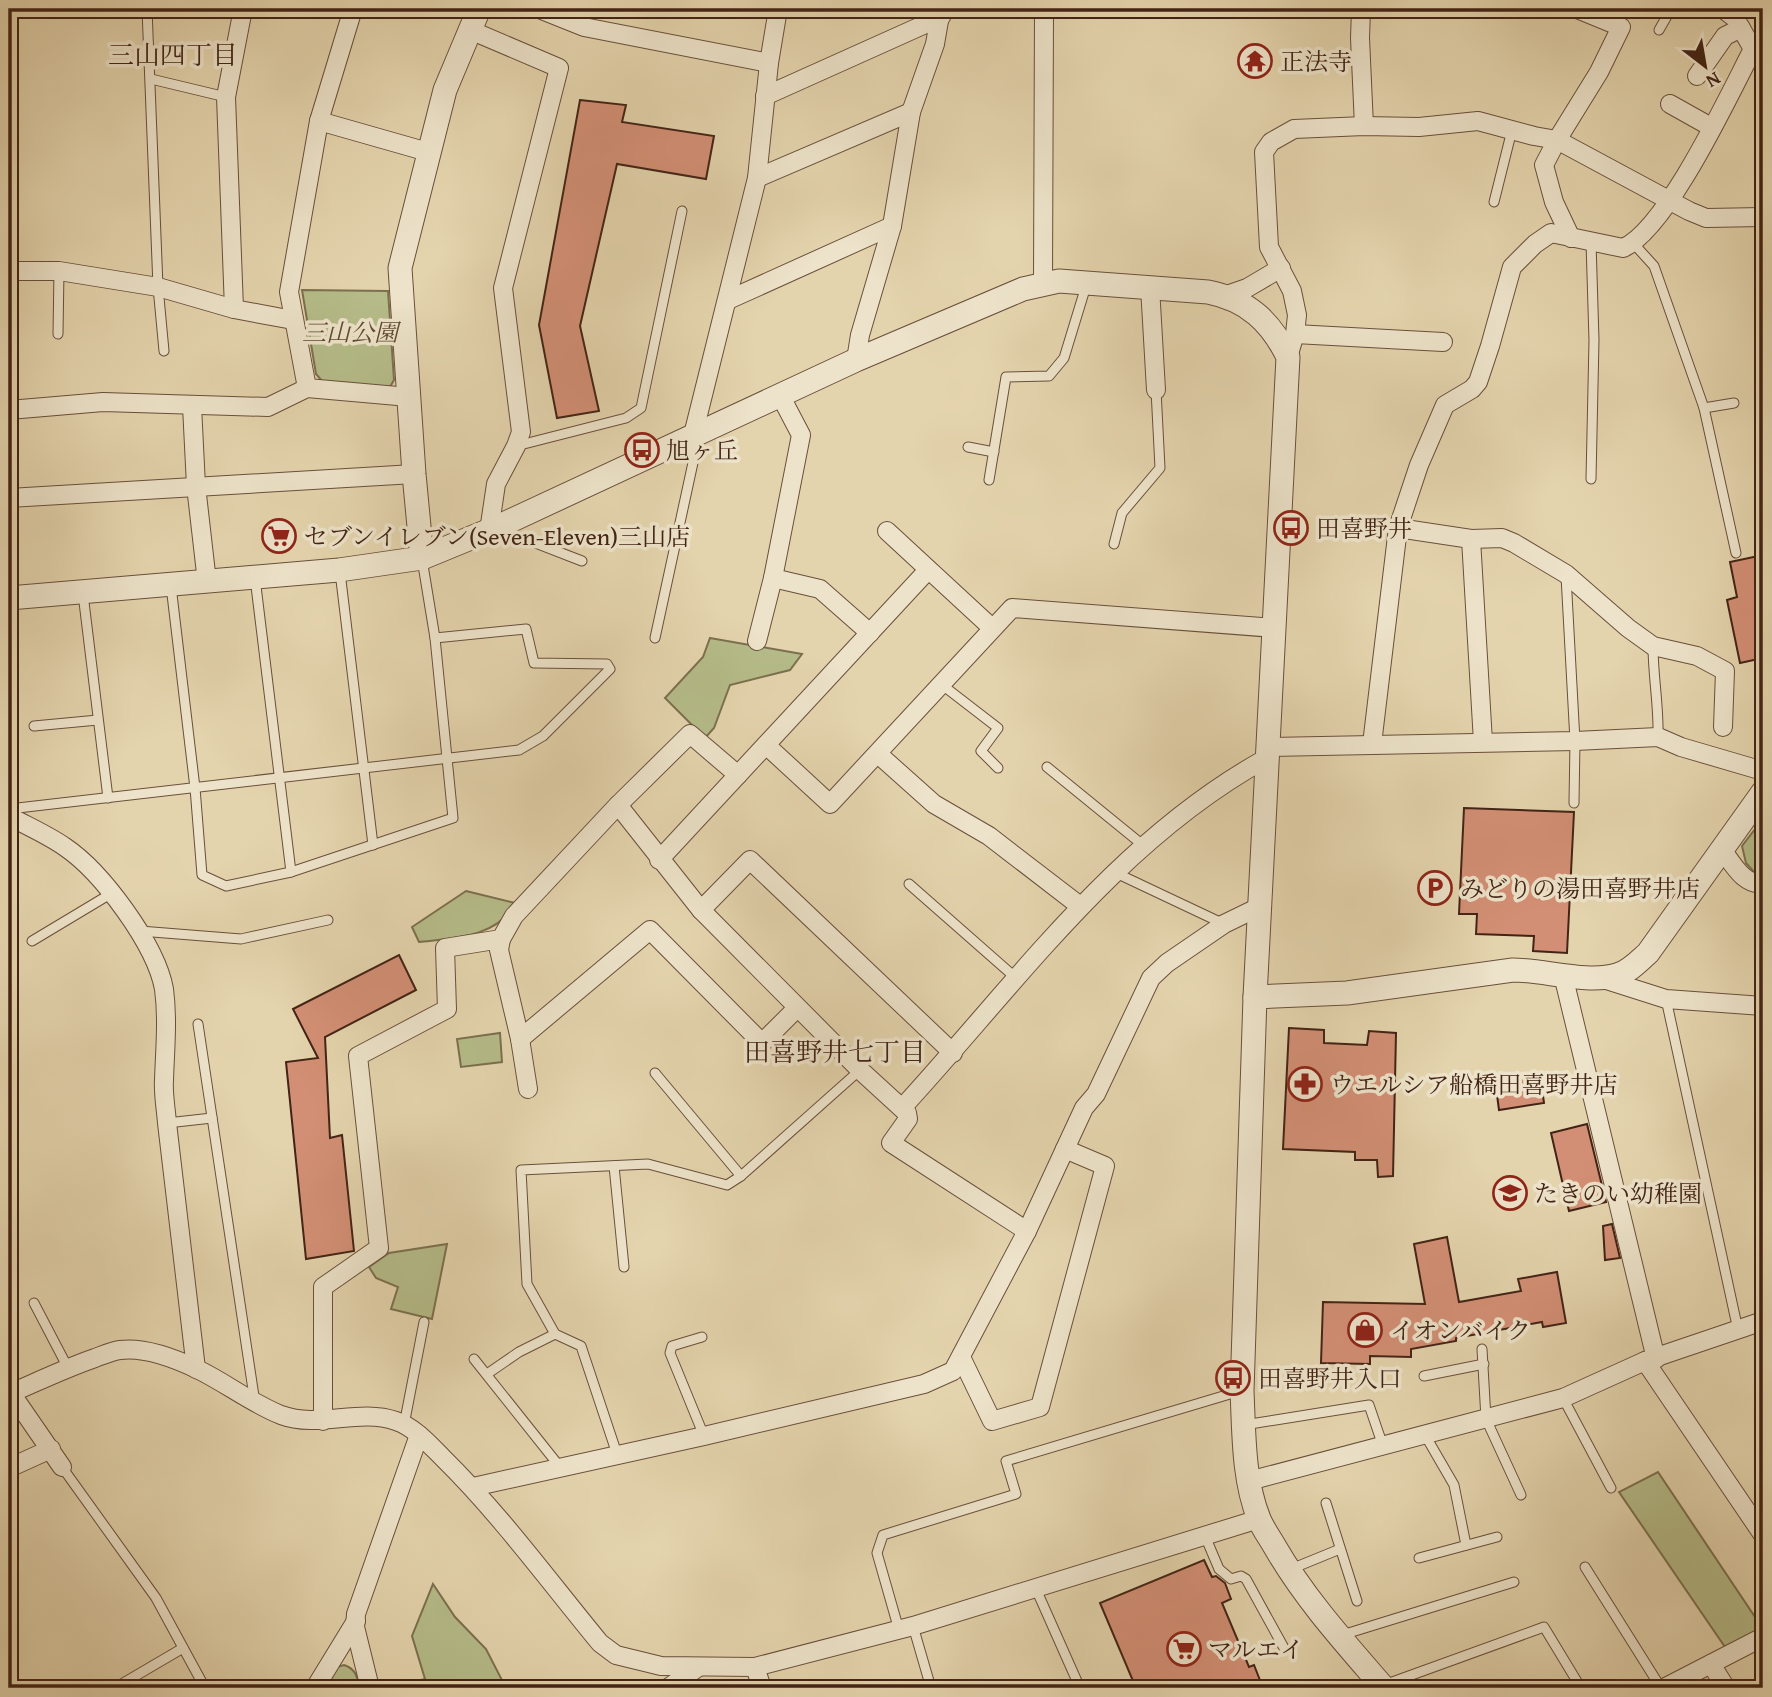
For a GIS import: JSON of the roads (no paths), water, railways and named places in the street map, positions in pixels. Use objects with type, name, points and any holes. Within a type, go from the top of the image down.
[{"type":"street","points":[[234,309],[226,97],[243,9]]},
{"type":"street","points":[[307,388],[289,292],[319,121],[353,9]]},
{"type":"street","points":[[422,558],[400,268],[445,90],[480,9]]},
{"type":"street","points":[[539,9],[584,27],[769,63]]},
{"type":"street","points":[[693,435],[757,178],[769,63],[779,9]]},
{"type":"street","points":[[1043,285],[1044,9]]},
{"type":"street","points":[[1361,9],[1364,126]]},
{"type":"street","points":[[1571,238],[1554,202],[1545,165],[1557,140],[1599,72],[1621,27],[1577,9]]},
{"type":"street","points":[[1372,744],[1398,528],[1419,465],[1445,405],[1472,389],[1478,382],[1512,267],[1535,244],[1551,233],[1623,248],[1634,244],[1672,200],[1758,47],[1723,9]]},
{"type":"street","points":[[765,96],[941,13]]},
{"type":"street","points":[[856,360],[860,335],[892,226],[911,112],[935,44],[941,13]]},
{"type":"street","points":[[1697,76],[1725,36],[1741,28]]},
{"type":"street","points":[[470,30],[559,68],[503,288],[521,432],[496,484],[492,530]]},
{"type":"street","points":[[1670,104],[1711,127]]},
{"type":"street","points":[[757,178],[911,112]]},
{"type":"street","points":[[319,121],[428,152]]},
{"type":"street","points":[[1383,1687],[1311,1601],[1259,1519],[1249,1481],[1244,1426],[1242,1391],[1259,907],[1288,357],[1297,315],[1292,290],[1269,247],[1264,152],[1271,142],[1294,129],[1419,127],[1478,121],[1557,140],[1706,218],[1763,217]]},
{"type":"street","points":[[728,300],[892,226]]},
{"type":"street","points":[[1224,296],[1247,288],[1281,268]]},
{"type":"street","points":[[9,271],[59,271],[158,287],[234,309],[293,320]]},
{"type":"street","points":[[9,598],[339,570],[422,558],[492,530],[856,360],[1023,289],[1059,281],[1150,287],[1224,296],[1254,312],[1267,323],[1278,335],[1288,357]]},
{"type":"street","points":[[1150,287],[1156,390]]},
{"type":"street","points":[[1295,334],[1443,342]]},
{"type":"street","points":[[9,410],[103,402],[268,407],[307,388],[409,397]]},
{"type":"street","points":[[757,642],[773,578],[801,435],[780,395]]},
{"type":"street","points":[[192,406],[196,486],[207,582]]},
{"type":"street","points":[[9,498],[414,474]]},
{"type":"street","points":[[1398,528],[1471,539],[1502,538],[1566,574],[1653,646],[1697,656],[1725,671],[1723,727]]},
{"type":"street","points":[[887,531],[992,628]]},
{"type":"street","points":[[1471,539],[1483,742]]},
{"type":"street","points":[[659,860],[928,570]]},
{"type":"street","points":[[773,578],[820,589],[870,633]]},
{"type":"street","points":[[766,745],[830,804],[1012,608],[1273,628]]},
{"type":"street","points":[[528,1089],[520,1039],[499,950],[500,939],[514,916],[618,805],[690,734],[738,775]]},
{"type":"street","points":[[902,1108],[1080,906],[1144,846],[1229,778],[1268,752],[1372,744],[1658,737],[1681,747],[1763,771]]},
{"type":"street","points":[[878,754],[934,804],[989,836],[1080,906]]},
{"type":"street","points":[[1600,978],[1618,975],[1634,966],[1648,953],[1763,792]]},
{"type":"street","points":[[618,805],[701,910],[797,1008],[907,1113],[908,1119],[891,1143],[1027,1231]]},
{"type":"street","points":[[9,816],[66,847],[112,893],[139,931],[158,967],[168,1031],[164,1083],[167,1123],[196,1369]]},
{"type":"street","points":[[1723,851],[1742,876],[1756,884],[1763,883]]},
{"type":"street","points":[[701,910],[750,860],[953,1053]]},
{"type":"street","points":[[472,1487],[924,1384],[953,1371],[1027,1231],[1084,1108],[1096,1094],[1151,978],[1167,963],[1224,924],[1259,907]]},
{"type":"street","points":[[520,1039],[650,930],[762,1043],[797,1008]]},
{"type":"street","points":[[323,1421],[323,1287],[379,1248],[358,1056],[447,1009],[445,948],[500,939]]},
{"type":"street","points":[[1255,997],[1347,993],[1513,970],[1538,970],[1600,978],[1666,999],[1763,1006]]},
{"type":"street","points":[[1563,975],[1650,1360],[1763,1535]]},
{"type":"street","points":[[961,1357],[992,1421],[1040,1407],[1105,1166],[1065,1149]]},
{"type":"street","points":[[1249,1481],[1563,1398],[1650,1360],[1763,1321]]},
{"type":"street","points":[[62,1467],[10,1392],[119,1350],[157,1355],[196,1369],[255,1403],[295,1420],[377,1417],[398,1421],[419,1435],[472,1487],[600,1643],[616,1655],[632,1660],[661,1666],[697,1668],[755,1667],[906,1628],[1259,1519]]},
{"type":"street","points":[[314,1688],[356,1621],[419,1435]]},
{"type":"street","points":[[9,1468],[51,1449]]},
{"type":"street","points":[[356,1621],[370,1688]]},
{"type":"street","points":[[1663,1688],[1763,1637]]},
{"type":"street","points":[[1711,1664],[1726,1688]]},
{"type":"street","points":[[755,1667],[762,1688]]},
{"type":"street","points":[[668,1688],[697,1668]]},
{"type":"lane","points":[[147,9],[158,287],[164,351]]},
{"type":"lane","points":[[1659,30],[1671,9]]},
{"type":"lane","points":[[151,79],[226,97]]},
{"type":"lane","points":[[1494,202],[1512,130]]},
{"type":"lane","points":[[516,446],[626,418],[641,408],[682,211]]},
{"type":"lane","points":[[1591,242],[1594,340],[1591,479]]},
{"type":"lane","points":[[1634,244],[1654,266],[1704,408],[1736,553]]},
{"type":"lane","points":[[58,334],[59,271]]},
{"type":"lane","points":[[989,480],[1006,377],[1049,376],[1064,358],[1088,282]]},
{"type":"lane","points":[[1114,544],[1122,513],[1160,468],[1156,390]]},
{"type":"lane","points":[[1704,408],[1734,403]]},
{"type":"lane","points":[[655,638],[694,458],[693,435]]},
{"type":"lane","points":[[968,447],[993,452]]},
{"type":"lane","points":[[492,530],[582,561]]},
{"type":"lane","points":[[171,584],[195,788],[202,875],[226,886],[291,872],[453,818],[435,638],[422,558]]},
{"type":"lane","points":[[339,570],[373,845]]},
{"type":"lane","points":[[1566,574],[1575,741],[1574,803]]},
{"type":"lane","points":[[255,578],[291,872]]},
{"type":"lane","points":[[82,592],[108,798]]},
{"type":"lane","points":[[9,809],[519,750],[543,736],[610,669],[607,664],[534,663],[526,629],[435,638]]},
{"type":"lane","points":[[1653,646],[1659,712],[1658,737]]},
{"type":"lane","points":[[940,684],[998,728],[981,751],[998,768]]},
{"type":"lane","points":[[34,726],[98,720]]},
{"type":"lane","points":[[1047,767],[1144,846]]},
{"type":"lane","points":[[1116,873],[1224,924]]},
{"type":"lane","points":[[909,884],[1016,978]]},
{"type":"lane","points":[[32,941],[112,893]]},
{"type":"lane","points":[[139,931],[241,939],[328,920]]},
{"type":"lane","points":[[1666,999],[1738,1330]]},
{"type":"lane","points":[[198,1024],[255,1403]]},
{"type":"lane","points":[[617,1454],[581,1346],[555,1334],[527,1284],[521,1170],[648,1164],[727,1185],[741,1176],[860,1070]]},
{"type":"lane","points":[[655,1073],[741,1176]]},
{"type":"lane","points":[[167,1123],[212,1118]]},
{"type":"lane","points":[[614,1166],[624,1267]]},
{"type":"lane","points":[[34,1303],[68,1368]]},
{"type":"lane","points":[[404,1425],[424,1322]]},
{"type":"lane","points":[[487,1374],[519,1352],[555,1334]]},
{"type":"lane","points":[[702,1337],[672,1346],[670,1353],[705,1436]]},
{"type":"lane","points":[[1482,1349],[1486,1419],[1521,1495]]},
{"type":"lane","points":[[474,1359],[560,1467]]},
{"type":"lane","points":[[1424,1376],[1484,1364]]},
{"type":"lane","points":[[931,1688],[877,1553],[883,1535],[1016,1494],[1006,1461],[1242,1391]]},
{"type":"lane","points":[[1563,1398],[1611,1488]]},
{"type":"lane","points":[[1244,1426],[1369,1405],[1383,1446]]},
{"type":"lane","points":[[1425,1435],[1454,1485],[1466,1545]]},
{"type":"lane","points":[[62,1467],[156,1598],[205,1688]]},
{"type":"lane","points":[[1326,1503],[1357,1601]]},
{"type":"lane","points":[[1205,1536],[1224,1574],[1231,1579],[1241,1576],[1246,1579],[1284,1648]]},
{"type":"lane","points":[[1419,1558],[1497,1537]]},
{"type":"lane","points":[[1289,1569],[1340,1549]]},
{"type":"lane","points":[[1585,1567],[1663,1688]]},
{"type":"lane","points":[[1339,1636],[1514,1582]]},
{"type":"lane","points":[[1036,1589],[1080,1688]]},
{"type":"lane","points":[[1383,1687],[1544,1627],[1581,1688]]},
{"type":"lane","points":[[120,1685],[183,1648]]},
{"type":"place","name":"正法寺","points":[[1255,61]]},
{"type":"place","name":"旭ヶ丘","points":[[642,450]]},
{"type":"place","name":"田喜野井","points":[[1291,528]]},
{"type":"place","name":"セブンイレブン(Seven-Eleven)三山店","points":[[279,536]]},
{"type":"place","name":"みどりの湯田喜野井店","points":[[1435,888]]},
{"type":"place","name":"ウエルシア船橋田喜野井店","points":[[1305,1084]]},
{"type":"place","name":"たきのい幼稚園","points":[[1510,1193]]},
{"type":"place","name":"イオンバイク","points":[[1365,1330]]},
{"type":"place","name":"田喜野井入口","points":[[1233,1378]]},
{"type":"place","name":"マルエイ","points":[[1184,1649]]},
{"type":"district","name":"三山四丁目","points":[[173,54]]},
{"type":"district","name":"田喜野井七丁目","points":[[835,1051]]},
{"type":"park label","name":"三山公園","points":[[350,332]]}]
